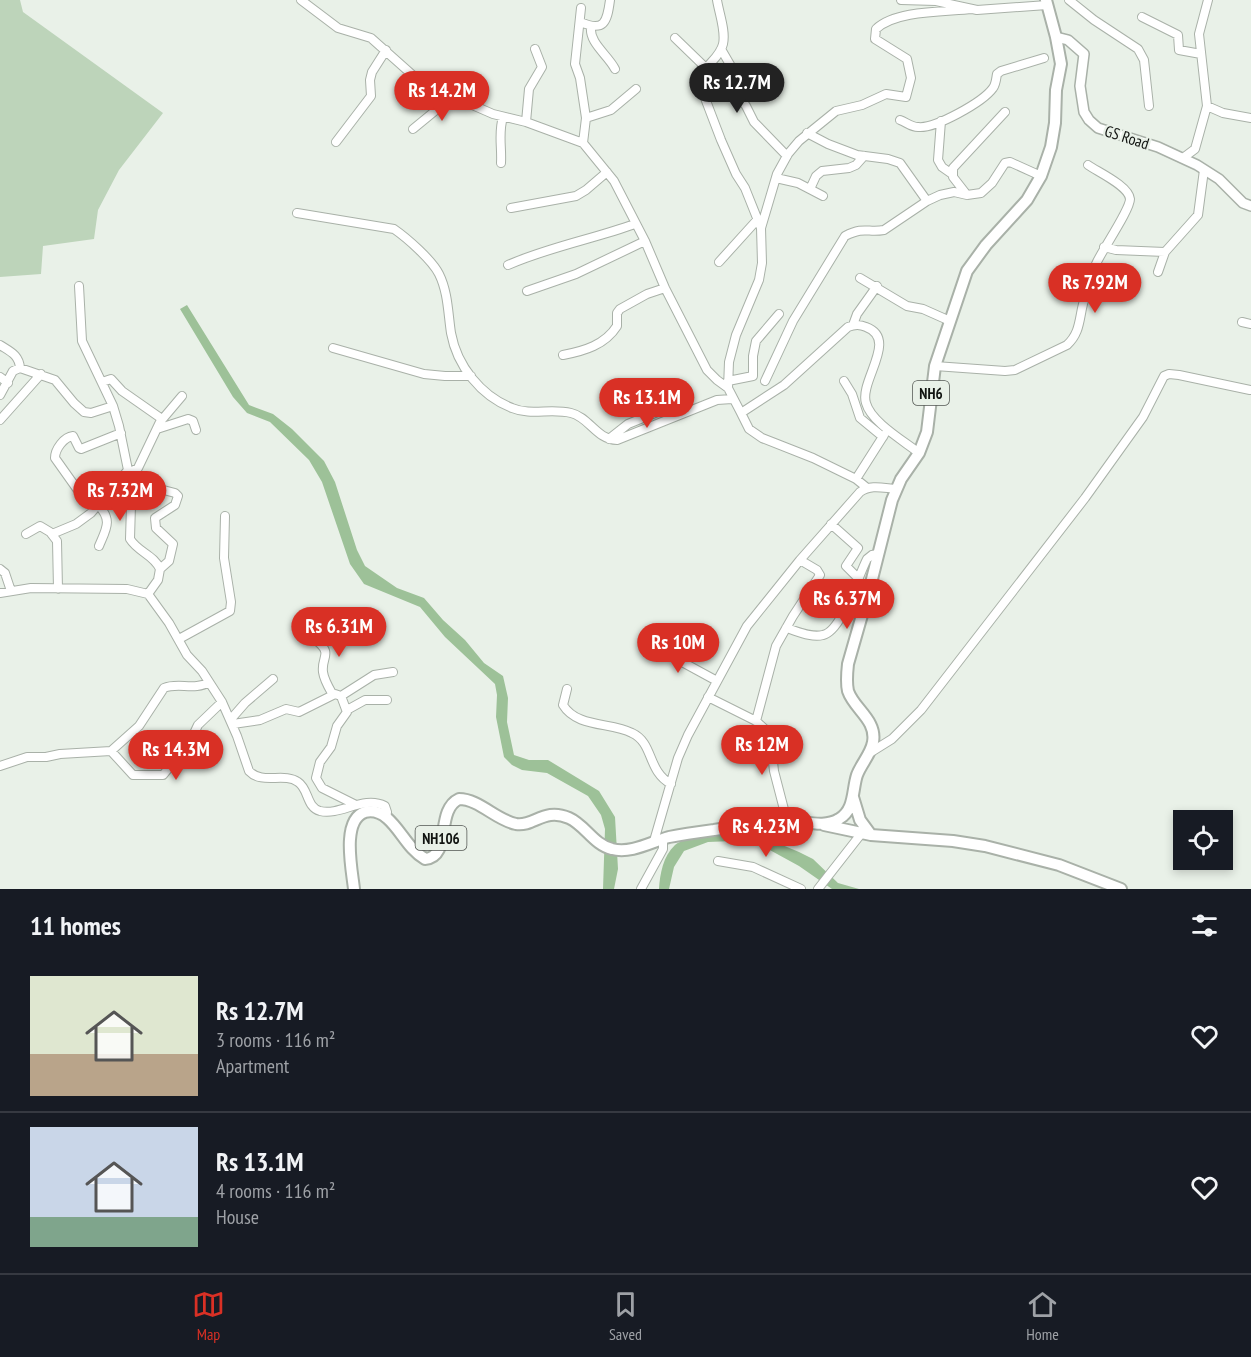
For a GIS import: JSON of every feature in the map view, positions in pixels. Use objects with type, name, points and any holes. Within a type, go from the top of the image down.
[{"type":"highway","name":"NH6","points":[[853,794],[858,773],[873,745],[873,731],[848,691],[847,676],[851,648],[896,489],[919,453],[927,432],[935,366],[967,272],[974,260],[1027,200],[1041,176],[1054,135],[1056,90],[1061,64],[1047,2]]},
{"type":"highway","points":[[822,824],[844,816],[850,808],[853,794]]},
{"type":"highway","points":[[853,794],[866,835],[953,841],[985,846],[1059,865],[1120,889]]},
{"type":"highway","name":"NH106","points":[[386,818],[424,859],[432,857],[438,850],[449,807],[459,799],[468,801],[515,824],[526,823],[546,815],[561,816],[578,824],[603,845],[621,851],[632,850],[656,841],[694,832],[787,821],[822,824],[866,835]]},
{"type":"highway","points":[[354,889],[350,841],[352,823],[357,816],[369,811],[386,818]]},
{"type":"main road","name":"GS Road","points":[[1056,37],[1068,40],[1084,54],[1080,86],[1084,112],[1098,128],[1158,147],[1183,158],[1219,179],[1243,202],[1251,206]]},
{"type":"street","points":[[302,0],[338,28],[371,38],[417,79],[429,86],[483,110],[583,142],[614,181],[707,370],[717,381],[728,385],[753,376],[756,341],[779,314]]},
{"type":"street","points":[[580,22],[591,27],[605,22],[610,0]]},
{"type":"street","points":[[717,0],[723,39],[721,49],[701,76],[702,92],[759,224],[761,272],[731,351],[728,385],[732,399],[749,429],[762,438],[813,458],[856,479],[866,487],[896,489]]},
{"type":"street","points":[[901,0],[936,1],[977,10],[1047,2]]},
{"type":"street","points":[[1070,0],[1094,20],[1138,49],[1144,60],[1149,106]]},
{"type":"street","points":[[1183,158],[1195,149],[1207,106],[1200,54],[1200,26],[1208,0]]},
{"type":"street","points":[[581,8],[575,64],[580,78],[586,118],[583,142]]},
{"type":"street","points":[[719,262],[759,224],[787,156],[807,133],[836,111],[862,105],[886,94],[906,97],[911,78],[907,59],[875,39],[876,29],[880,25],[899,17],[972,9]]},
{"type":"street","points":[[1142,17],[1178,35],[1179,50],[1200,54]]},
{"type":"street","points":[[591,27],[592,39],[615,69]]},
{"type":"street","points":[[675,38],[706,68]]},
{"type":"street","points":[[526,122],[529,89],[542,66],[534,49]]},
{"type":"street","points":[[721,49],[732,68],[736,92],[754,122],[787,156]]},
{"type":"street","points":[[336,142],[371,96],[372,72],[386,50]]},
{"type":"street","points":[[900,120],[918,127],[927,126],[967,110],[994,87],[1001,71],[1044,58]]},
{"type":"street","points":[[586,118],[611,110],[636,88]]},
{"type":"street","points":[[413,129],[441,106],[458,97]]},
{"type":"street","points":[[1207,106],[1223,113],[1251,118]]},
{"type":"street","points":[[952,174],[953,168],[963,156],[1005,112]]},
{"type":"street","points":[[501,164],[502,149],[499,133],[503,117]]},
{"type":"street","points":[[941,121],[938,160],[952,174],[967,195]]},
{"type":"street","points":[[807,133],[828,144],[864,156],[900,163],[927,201]]},
{"type":"street","points":[[810,189],[816,176],[822,171],[849,168],[856,165],[864,156]]},
{"type":"street","points":[[765,381],[793,321],[845,236],[859,229],[884,230],[927,201],[947,193],[975,195],[986,190],[1005,163],[1010,162],[1041,176]]},
{"type":"street","points":[[935,366],[1005,372],[1015,370],[1066,345],[1077,333],[1091,280],[1104,247],[1129,206],[1130,197],[1120,185],[1088,165]]},
{"type":"street","points":[[1158,272],[1165,252],[1198,215],[1204,170]]},
{"type":"street","points":[[512,208],[576,196],[607,172]]},
{"type":"street","points":[[776,178],[791,180],[823,196]]},
{"type":"street","points":[[297,213],[394,229],[406,237],[438,273],[443,284],[456,348],[471,376],[490,397],[511,408],[527,413],[555,411],[575,414],[609,439],[617,440],[717,400],[732,399]]},
{"type":"street","points":[[508,265],[532,255],[635,224]]},
{"type":"street","points":[[526,291],[576,274],[645,241]]},
{"type":"street","points":[[1104,247],[1116,250],[1165,252]]},
{"type":"street","points":[[860,278],[877,286],[907,306],[923,309],[950,321]]},
{"type":"street","points":[[79,286],[82,341],[113,406],[133,482],[130,539],[134,545],[157,562],[160,569],[158,580],[148,594]]},
{"type":"street","points":[[741,413],[784,385],[853,325],[857,314],[877,286]]},
{"type":"street","points":[[563,356],[601,343],[617,326],[617,313],[620,309],[647,294],[665,288]]},
{"type":"street","points":[[1242,322],[1251,324]]},
{"type":"street","points":[[853,325],[869,327],[879,340],[879,352],[864,396],[869,410],[887,428],[919,453]]},
{"type":"street","points":[[0,345],[16,355],[21,368]]},
{"type":"street","points":[[333,348],[424,374],[471,376]]},
{"type":"street","points":[[0,395],[13,371],[21,368],[55,380],[84,412],[91,413],[113,406]]},
{"type":"street","points":[[0,420],[41,374]]},
{"type":"street","points":[[867,755],[880,749],[892,739],[921,710],[1085,498],[1143,417],[1164,376],[1179,375],[1250,390]]},
{"type":"street","points":[[0,378],[8,383]]},
{"type":"street","points":[[102,382],[111,379],[123,391],[162,419]]},
{"type":"street","points":[[844,381],[852,394],[860,418],[883,437]]},
{"type":"street","points":[[52,534],[76,524],[91,513],[130,471],[138,467],[162,419],[182,396]]},
{"type":"street","points":[[609,439],[628,424],[677,404]]},
{"type":"street","points":[[157,429],[188,419],[193,421],[196,430]]},
{"type":"street","points":[[856,479],[887,428]]},
{"type":"street","points":[[77,489],[55,458],[55,452],[66,438],[73,436],[81,448],[121,433]]},
{"type":"street","points":[[133,482],[176,493],[178,496],[176,505],[155,519],[156,528],[170,539],[173,547],[168,563],[160,569]]},
{"type":"street","points":[[641,889],[663,849],[656,841],[687,735],[747,626],[800,560],[866,487]]},
{"type":"street","points":[[98,505],[107,515],[108,522],[99,546]]},
{"type":"street","points":[[179,639],[230,611],[231,602],[225,558],[225,516]]},
{"type":"street","points":[[831,524],[858,548],[846,566],[858,578]]},
{"type":"street","points":[[26,534],[40,526],[52,534],[57,541],[58,589]]},
{"type":"street","points":[[786,628],[811,635],[828,633],[838,620],[867,559],[878,554]]},
{"type":"street","points":[[756,721],[776,646],[820,575],[817,570],[800,560]]},
{"type":"street","points":[[0,569],[5,573],[11,591]]},
{"type":"street","points":[[0,593],[31,588],[127,590],[148,594],[188,656],[222,702],[232,722],[249,771],[253,775],[298,781],[313,807],[322,811],[356,805],[380,804],[387,809],[386,818]]},
{"type":"street","points":[[317,641],[325,650],[323,671],[347,710]]},
{"type":"street","points":[[651,645],[717,681]]},
{"type":"street","points":[[232,722],[260,720],[286,709],[298,713],[337,696],[374,675],[393,672]]},
{"type":"street","points":[[232,722],[245,703],[273,679]]},
{"type":"street","points":[[0,766],[27,757],[46,758],[60,754],[111,751],[139,726],[164,688],[201,686],[209,682]]},
{"type":"street","points":[[567,689],[563,705],[569,714],[582,720],[626,730],[637,735],[644,743],[659,776],[671,784]]},
{"type":"street","points":[[708,697],[756,721],[765,729],[770,737],[772,760],[787,821]]},
{"type":"street","points":[[356,805],[322,788],[316,778],[320,762],[331,747],[337,726],[347,710],[365,700],[387,700]]},
{"type":"street","points":[[111,751],[133,775],[163,775],[186,749],[198,725],[222,702]]},
{"type":"street","points":[[818,889],[866,835]]},
{"type":"street","points":[[718,861],[753,867],[801,889]]},
{"type":"shaded area","points":[[0,0],[20,0],[23,12],[163,113],[119,170],[98,210],[94,239],[43,246],[41,274],[0,277]]},
{"type":"shaded area","points":[[187,305],[249,405],[273,414],[292,429],[324,461],[335,482],[357,550],[365,566],[397,588],[424,598],[484,663],[503,676],[508,698],[507,722],[514,755],[529,760],[548,760],[599,791],[615,817],[618,869],[614,889],[603,889],[605,829],[601,815],[588,796],[547,773],[522,770],[512,765],[504,757],[496,717],[495,684],[445,637],[420,607],[364,584],[350,564],[322,482],[309,460],[270,422],[247,413],[233,397],[180,309]]},
{"type":"shaded area","points":[[756,834],[799,852],[813,859],[838,883],[859,889],[832,889],[799,866],[755,842],[733,841],[708,842],[684,851],[674,867],[669,889],[659,889],[665,860],[675,845],[698,837]]}]
